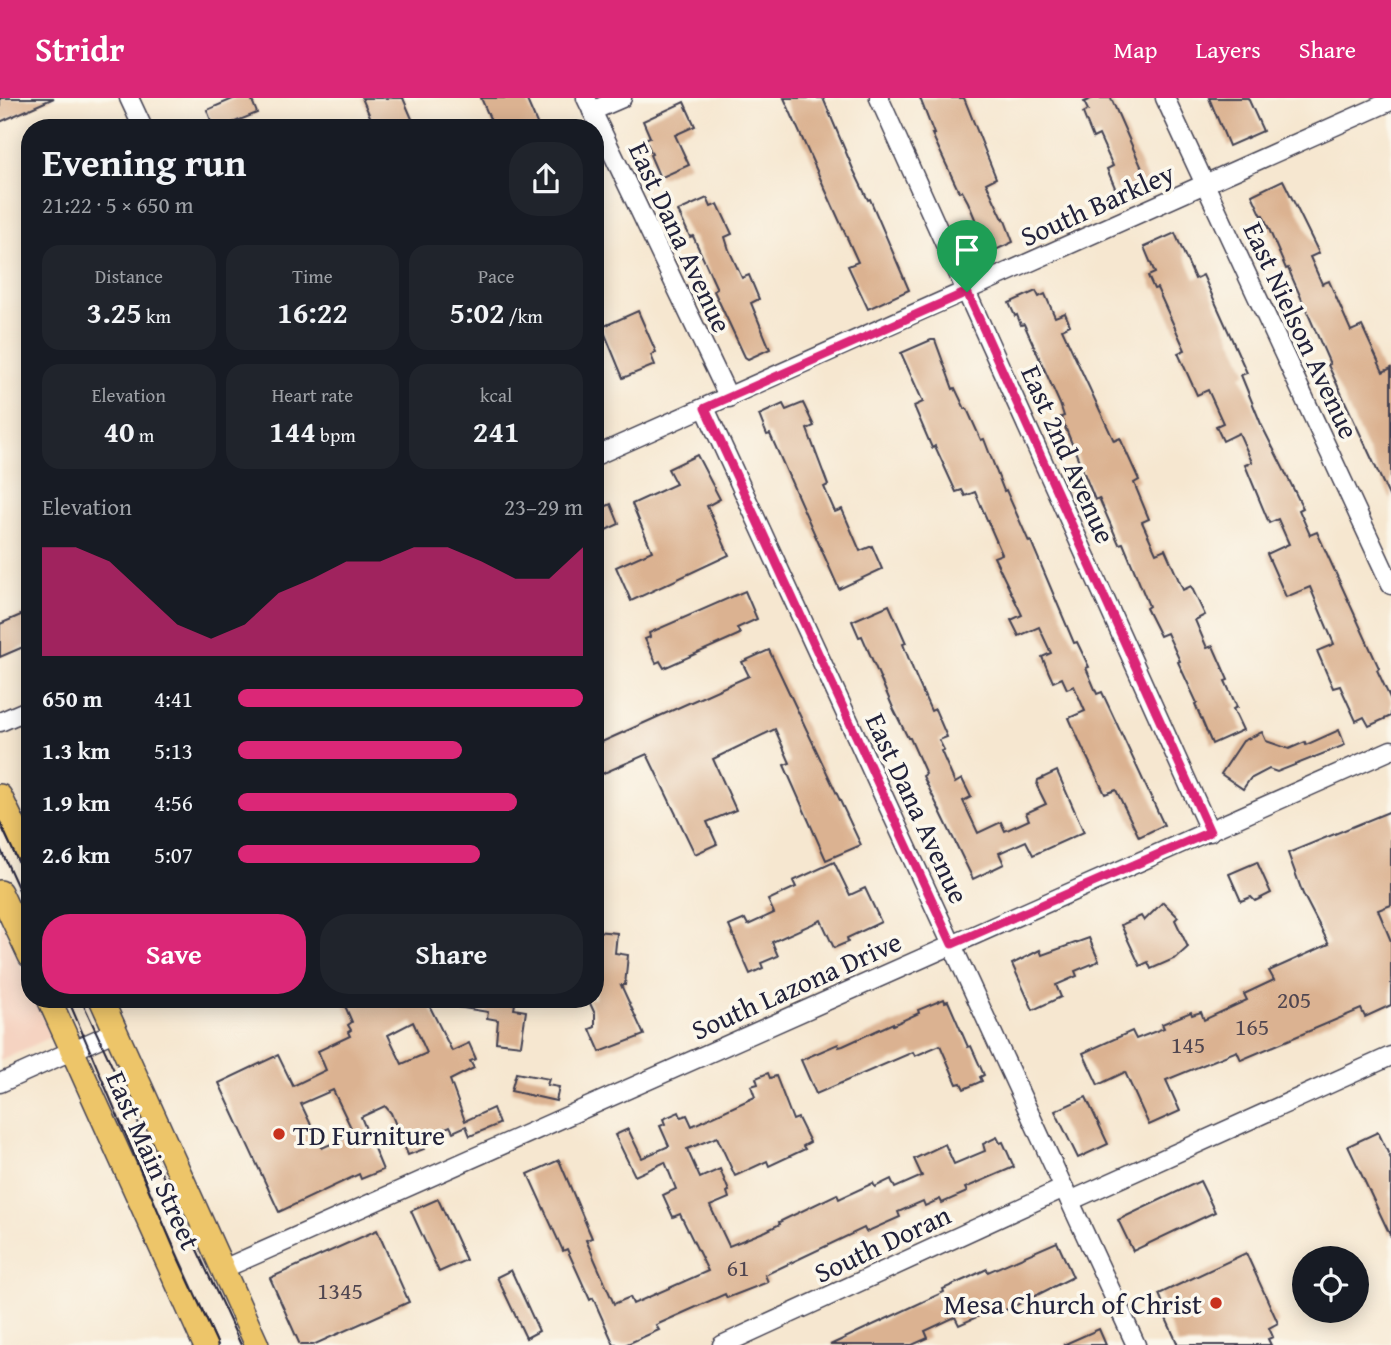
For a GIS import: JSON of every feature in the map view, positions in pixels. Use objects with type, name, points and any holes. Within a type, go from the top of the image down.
[{"type":"main road","points":[[0,796],[21,840]]},
{"type":"main road","points":[[0,892],[21,937]]},
{"type":"main road","name":"East Main Street","points":[[53,1008],[205,1345]]},
{"type":"main road","name":"East Main Street","points":[[105,1008],[257,1345]]},
{"type":"street","points":[[129,98],[138,119]]},
{"type":"street","points":[[589,104],[622,98]]},
{"type":"street","name":"East 2nd Avenue","points":[[879,98],[1210,832]]},
{"type":"street","name":"East Nielson Avenue","points":[[1165,98],[1391,585]]},
{"type":"street","name":"South Barkley","points":[[604,452],[1391,101]]},
{"type":"street","name":"East Dana Avenue","points":[[604,136],[729,398]]},
{"type":"street","name":"East Dana Avenue","points":[[705,408],[1136,1345]]},
{"type":"street","points":[[0,722],[21,713]]},
{"type":"street","name":"South Lazona Drive","points":[[223,1269],[1391,750]]},
{"type":"street","points":[[0,1083],[116,1031]]},
{"type":"street","name":"South Doran","points":[[722,1345],[1391,1056]]},
{"type":"shaded area","points":[[0,918],[21,966],[21,1008],[39,1008],[51,1037],[0,1061]]},
{"type":"building","points":[[0,98],[54,98],[0,122]]},
{"type":"building","points":[[235,98],[251,98],[257,113],[242,119],[210,119],[207,110]]},
{"type":"building","points":[[362,98],[403,98],[412,119],[371,119]]},
{"type":"building","points":[[481,98],[526,98],[535,119],[490,119]]},
{"type":"building","points":[[784,98],[823,98],[909,290],[868,309],[848,266],[858,262]]},
{"type":"building","points":[[920,98],[964,98],[996,178],[986,183],[1013,242],[989,253],[968,202],[962,191],[959,192],[932,134]]},
{"type":"building","points":[[1093,98],[1111,98],[1148,182],[1126,192],[1123,187],[1116,190],[1107,169],[1113,166],[1099,135],[1093,138],[1083,113],[1088,110],[1084,102]]},
{"type":"building","points":[[1209,98],[1248,98],[1263,131],[1229,146]]},
{"type":"building","points":[[684,102],[695,126],[675,135],[689,165],[660,178],[645,139],[650,137],[643,121]]},
{"type":"building","points":[[1283,180],[1319,253],[1310,257],[1322,284],[1329,281],[1351,331],[1362,326],[1383,372],[1391,368],[1391,500],[1328,365],[1330,364],[1288,268],[1286,269],[1252,195]]},
{"type":"building","points":[[707,198],[711,207],[718,204],[732,234],[725,237],[729,250],[742,278],[749,275],[759,299],[751,303],[770,349],[748,359],[714,291],[717,289],[693,236],[690,237],[678,211]]},
{"type":"building","points":[[1175,233],[1195,279],[1203,275],[1247,373],[1241,375],[1261,424],[1303,508],[1299,510],[1310,535],[1317,532],[1379,668],[1377,670],[1391,700],[1391,716],[1369,726],[1364,717],[1356,721],[1340,686],[1333,688],[1317,651],[1334,644],[1310,587],[1286,597],[1267,554],[1289,544],[1278,519],[1269,523],[1245,465],[1252,462],[1239,433],[1223,441],[1216,426],[1223,423],[1208,390],[1197,395],[1178,353],[1185,350],[1157,288],[1154,289],[1148,276],[1155,273],[1144,247]]},
{"type":"building","points":[[1036,291],[1039,297],[1045,294],[1055,317],[1065,313],[1070,325],[1062,329],[1114,441],[1120,438],[1139,480],[1134,483],[1149,519],[1142,522],[1156,553],[1165,549],[1183,590],[1191,586],[1205,615],[1195,620],[1207,648],[1213,646],[1228,680],[1225,681],[1237,707],[1233,709],[1243,730],[1212,744],[1178,662],[1180,661],[1167,633],[1160,636],[1146,608],[1149,606],[1123,543],[1119,544],[1099,498],[1095,500],[1061,417],[1064,416],[1060,404],[1024,324],[1021,325],[1009,303]]},
{"type":"building","points":[[638,311],[656,352],[651,355],[655,365],[623,378],[604,326]]},
{"type":"building","points":[[935,340],[953,389],[955,388],[967,409],[981,440],[984,439],[1004,491],[1006,490],[1029,542],[1031,541],[1074,643],[1077,642],[1089,667],[1086,668],[1097,694],[1102,692],[1164,825],[1139,837],[1116,790],[1105,794],[1069,718],[1085,711],[1074,686],[1067,689],[1062,678],[1053,682],[1042,657],[1051,653],[1039,627],[1019,636],[1011,620],[1022,615],[994,557],[1002,554],[975,492],[965,496],[962,490],[956,492],[935,446],[932,448],[914,406],[923,402],[901,353]]},
{"type":"building","points":[[803,403],[814,426],[807,429],[828,485],[824,487],[835,512],[842,509],[860,551],[872,546],[882,569],[839,589],[759,415],[783,404],[786,410]]},
{"type":"building","points":[[697,455],[720,499],[707,506],[729,555],[631,601],[616,567],[652,551],[632,504],[676,484],[668,469]]},
{"type":"building","points":[[611,504],[619,524],[604,531],[604,507]]},
{"type":"building","points":[[745,591],[757,619],[737,628],[740,634],[664,668],[660,661],[656,663],[645,639],[650,637],[649,633]]},
{"type":"building","points":[[889,605],[906,643],[903,644],[916,677],[931,711],[935,709],[947,737],[939,740],[944,750],[941,751],[955,783],[962,779],[971,797],[963,801],[978,833],[1001,822],[1005,831],[1029,820],[1026,813],[1046,804],[1037,786],[1038,780],[1057,771],[1084,832],[1033,855],[1026,841],[999,853],[1004,864],[973,879],[923,776],[926,774],[910,738],[894,710],[862,636],[859,637],[852,621]]},
{"type":"building","points":[[21,615],[21,648],[0,657],[0,624]]},
{"type":"building","points":[[769,650],[861,845],[826,860],[784,765],[790,763],[775,729],[713,759],[736,810],[707,822],[717,844],[695,854],[647,754],[604,773],[604,741],[749,676],[742,662]]},
{"type":"building","points":[[1339,730],[1345,745],[1277,772],[1269,769],[1250,779],[1243,789],[1221,774],[1243,741],[1262,732],[1266,741],[1289,749],[1305,742],[1306,745]]},
{"type":"building","points":[[1391,811],[1391,905],[1378,910],[1391,941],[1391,1005],[1365,1017],[1361,1009],[1241,1060],[1237,1051],[1166,1080],[1180,1111],[1149,1125],[1125,1072],[1098,1085],[1083,1053],[1132,1031],[1136,1039],[1164,1028],[1162,1024],[1191,1012],[1192,1015],[1201,1012],[1204,1020],[1247,1000],[1244,994],[1274,980],[1269,971],[1329,944],[1303,894],[1288,853]]},
{"type":"building","points":[[834,862],[850,895],[865,888],[881,922],[847,938],[848,942],[834,948],[821,920],[772,942],[778,956],[761,963],[763,968],[750,974],[729,926],[745,919],[748,925],[774,913],[768,900],[796,887],[793,881]]},
{"type":"building","points":[[1257,862],[1271,893],[1255,901],[1251,897],[1241,901],[1229,874]]},
{"type":"building","points":[[1163,902],[1178,917],[1175,920],[1188,947],[1176,958],[1151,969],[1148,962],[1140,966],[1121,925],[1141,916],[1144,921]]},
{"type":"building","points":[[604,932],[617,933],[615,953],[628,955],[625,985],[621,985],[644,1035],[600,1052],[590,1029],[595,1027],[592,1008],[604,1008]]},
{"type":"building","points":[[1089,938],[1099,961],[1075,971],[1077,976],[1056,985],[1061,997],[1033,1010],[1012,964],[1040,950],[1042,955]]},
{"type":"building","points":[[944,999],[945,1002],[948,1001],[968,1047],[971,1046],[984,1075],[980,1077],[982,1081],[964,1089],[961,1083],[957,1084],[940,1045],[915,1056],[913,1052],[816,1094],[801,1060],[893,1025]]},
{"type":"building","points":[[346,1008],[430,1008],[452,1051],[469,1043],[476,1059],[470,1061],[474,1068],[450,1080],[465,1121],[493,1108],[499,1124],[470,1136],[466,1126],[453,1132],[450,1126],[426,1137],[428,1141],[422,1143],[424,1149],[408,1155],[391,1113],[385,1106],[361,1117],[383,1170],[361,1179],[359,1174],[279,1212],[219,1083],[278,1055],[293,1086],[326,1070],[318,1051],[350,1036],[348,1025],[352,1022]],"holes":[[[413,1022],[427,1053],[402,1064],[388,1035]],[[333,1090],[354,1134],[322,1148],[301,1104]]]},
{"type":"building","points":[[463,1008],[514,1008],[526,1011],[521,1045],[496,1042],[498,1020],[487,1018],[488,1012]]},
{"type":"building","points":[[516,1073],[549,1079],[547,1085],[559,1087],[556,1101],[511,1091]]},
{"type":"building","points":[[768,1073],[770,1078],[776,1076],[793,1120],[798,1118],[810,1142],[803,1146],[805,1149],[769,1166],[767,1161],[735,1176],[717,1137],[687,1149],[700,1178],[720,1169],[729,1198],[710,1206],[729,1246],[766,1231],[837,1194],[839,1199],[873,1183],[875,1187],[891,1179],[895,1188],[922,1176],[914,1159],[945,1144],[954,1164],[985,1151],[983,1144],[997,1137],[1000,1143],[1003,1142],[1014,1167],[965,1188],[967,1192],[942,1203],[940,1199],[925,1206],[923,1201],[898,1212],[900,1217],[866,1232],[864,1228],[765,1275],[768,1282],[727,1298],[725,1294],[656,1325],[659,1330],[625,1345],[614,1345],[567,1249],[563,1251],[528,1174],[559,1160],[592,1238],[586,1240],[614,1304],[630,1297],[633,1304],[708,1271],[680,1214],[673,1217],[663,1195],[676,1189],[665,1162],[635,1176],[615,1135],[628,1129],[642,1158],[669,1146],[660,1126],[665,1124],[663,1119],[679,1112],[681,1117],[687,1115],[692,1126],[755,1097],[751,1086],[758,1084],[756,1078]]},
{"type":"building","points":[[1086,1097],[1108,1144],[1078,1158],[1055,1111]]},
{"type":"building","points":[[1378,1132],[1391,1159],[1391,1237],[1348,1146]]},
{"type":"building","points":[[1200,1181],[1215,1212],[1133,1251],[1118,1220]]},
{"type":"building","points":[[438,1199],[466,1260],[439,1272],[411,1211]]},
{"type":"building","points":[[377,1230],[409,1302],[313,1345],[300,1345],[270,1278]]},
{"type":"building","points":[[1057,1242],[1073,1277],[1001,1312],[999,1307],[959,1325],[955,1317],[925,1331],[928,1338],[912,1345],[830,1345],[987,1269],[988,1272]]},
{"type":"building","name":"Mesa Church of Christ","points":[[1246,1253],[1278,1323],[1269,1328],[1273,1337],[1268,1339],[1271,1345],[1178,1345],[1164,1314],[1167,1313],[1159,1294]]},
{"type":"building","points":[[511,1270],[539,1331],[526,1338],[497,1277]]},
{"type":"building","points":[[1099,1329],[1106,1345],[1063,1345]]},
{"type":"tram line","points":[[0,822],[21,868]]},
{"type":"tram line","points":[[0,848],[21,894]]},
{"type":"tram line","points":[[72,1008],[218,1345]]},
{"type":"tram line","points":[[85,1008],[241,1345]]},
{"type":"place","name":"TD Furniture","points":[[279,1134]]},
{"type":"place","name":"Mesa Church of Christ","points":[[1216,1303]]},
{"type":"route","points":[[967,292],[1210,832],[952,944],[705,408],[967,292]]}]
